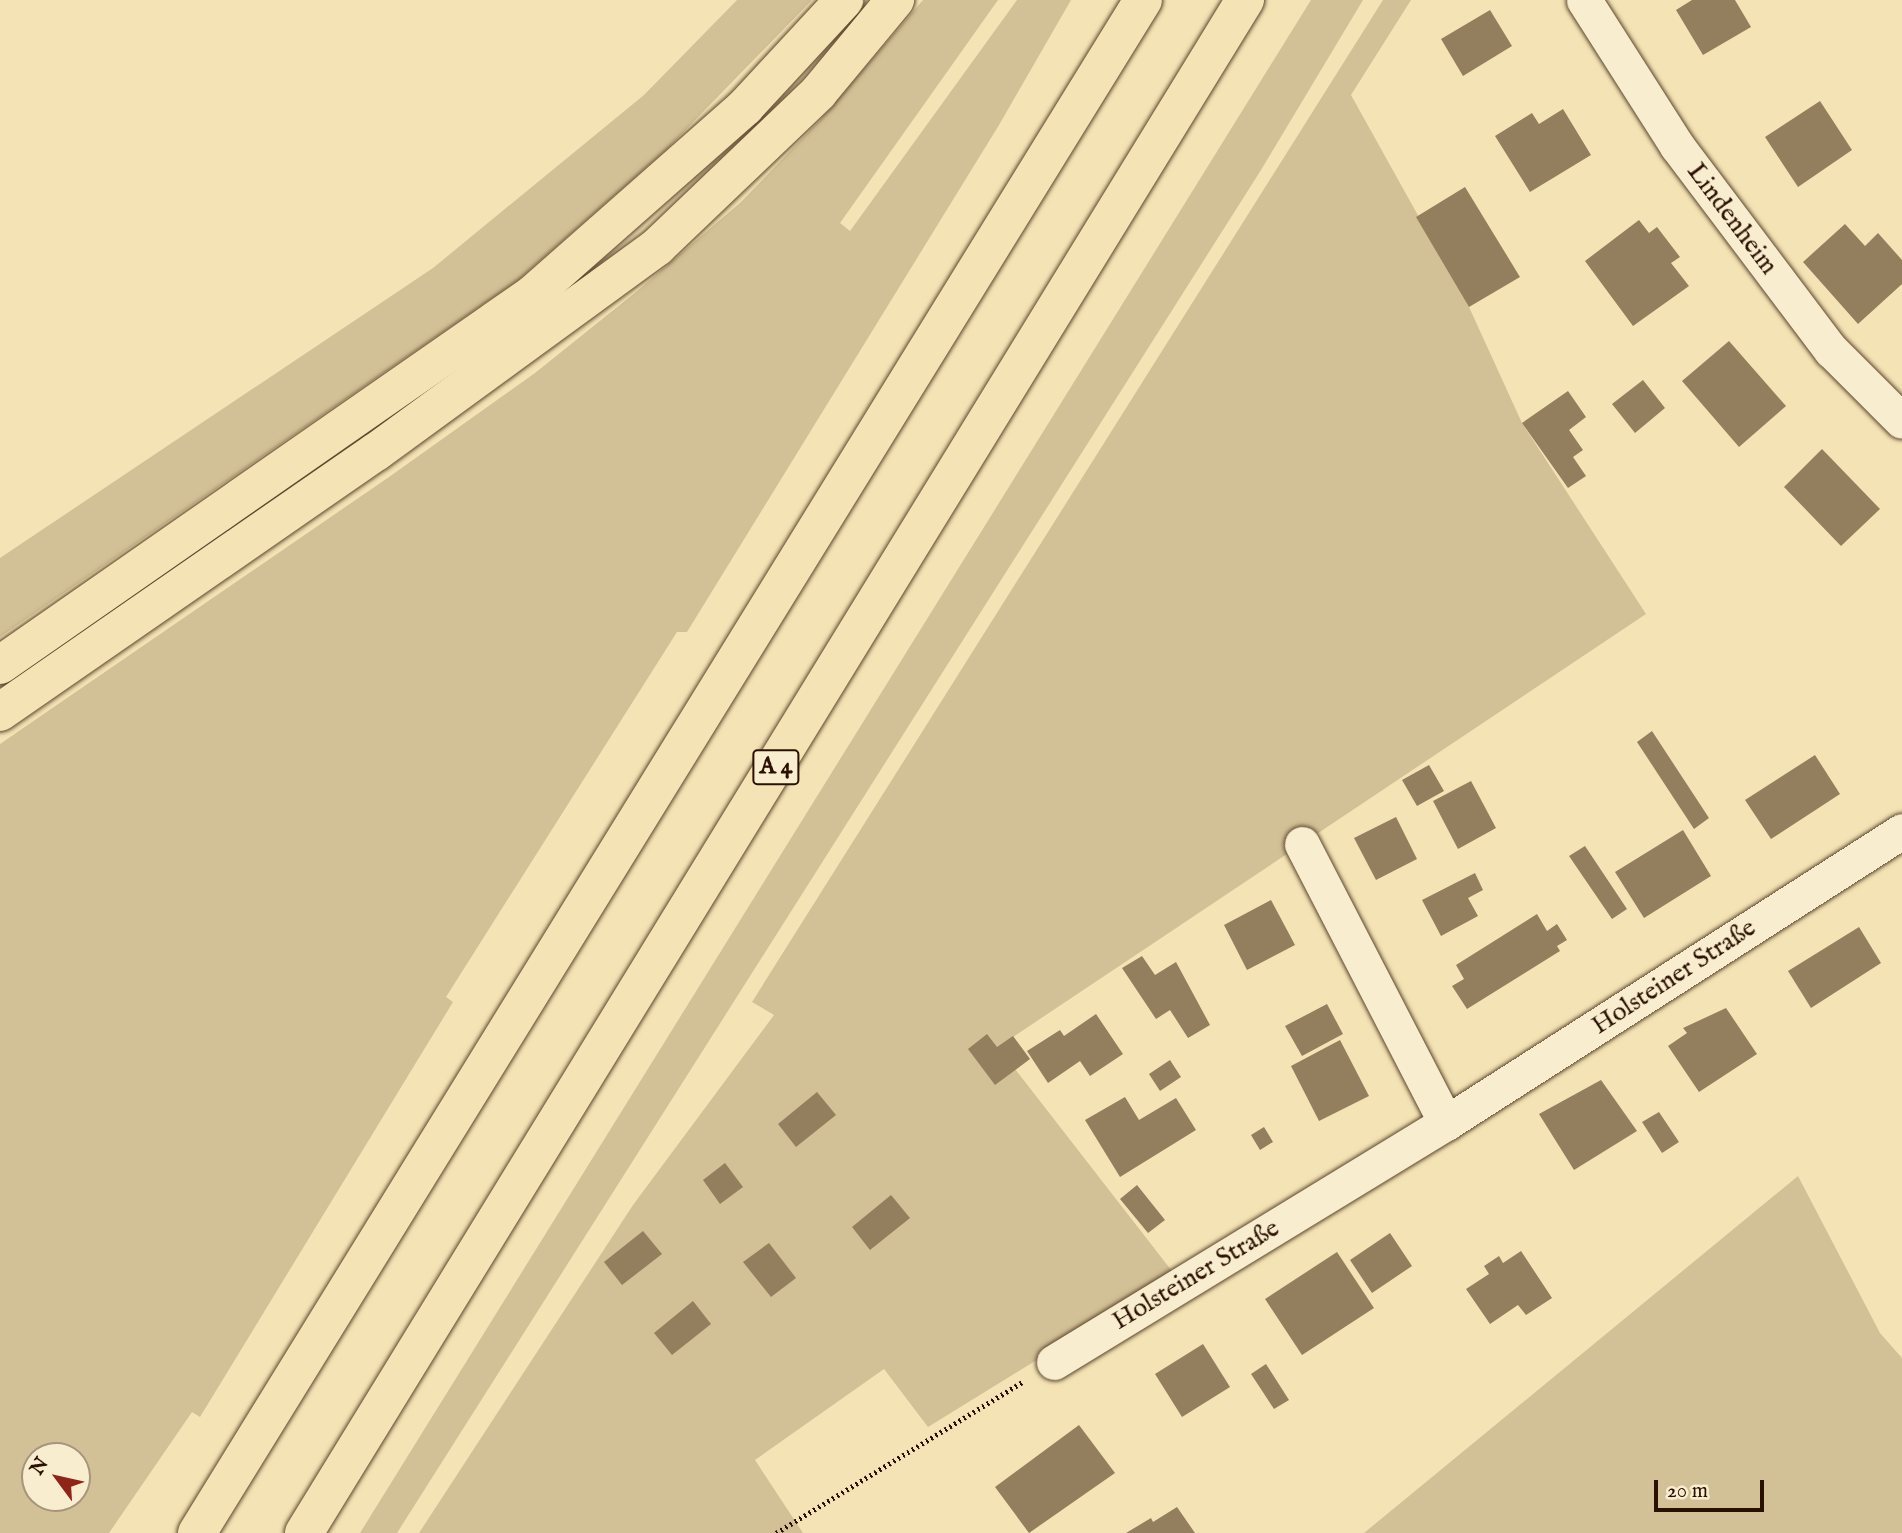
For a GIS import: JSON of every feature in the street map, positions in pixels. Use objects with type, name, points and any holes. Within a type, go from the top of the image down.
[{"type":"highway","points":[[0,664],[533,294],[746,107],[844,0]]},
{"type":"highway","points":[[0,712],[376,452],[657,247],[818,93],[895,0]]},
{"type":"highway","points":[[197,1533],[1143,0]]},
{"type":"highway","name":"A 4","points":[[304,1533],[1245,0]]},
{"type":"highway","points":[[181,1533],[234,1472]]},
{"type":"street","name":"Lindenheim","points":[[1584,0],[1676,146],[1831,350],[1902,421]]},
{"type":"street","name":"Holsteiner Straße","points":[[1054,1362],[1446,1123],[1902,831]]},
{"type":"street","points":[[1302,844],[1446,1123]]},
{"type":"path","points":[[776,1533],[1054,1362]]},
{"type":"shaded area","points":[[737,0],[812,0],[667,149],[517,281],[0,637],[0,558],[433,268],[644,95]]},
{"type":"shaded area","points":[[923,0],[998,0],[840,223],[850,231],[1017,0],[1071,0],[999,125],[687,632],[677,632],[446,997],[453,1002],[200,1417],[192,1412],[109,1533],[0,1533],[0,744],[389,477],[535,373],[636,292],[741,202],[821,119]]},
{"type":"shaded area","points":[[1311,0],[1363,0],[1261,170],[397,1533],[360,1533]]},
{"type":"shaded area","points":[[1383,0],[1411,0],[1351,95],[1469,307],[1522,423],[1646,614],[998,1047],[1175,1275],[928,1427],[884,1369],[755,1460],[803,1533],[419,1533],[633,1205],[774,1015],[752,1002]]},
{"type":"shaded area","points":[[1798,1176],[1880,1333],[1902,1358],[1902,1533],[1364,1533]]},
{"type":"building","points":[[1692,0],[1735,0],[1751,27],[1703,55],[1676,10]]},
{"type":"building","points":[[1490,10],[1512,46],[1463,76],[1441,39]]},
{"type":"building","points":[[1820,101],[1852,150],[1798,187],[1765,137]]},
{"type":"building","points":[[1563,109],[1591,155],[1530,192],[1495,136],[1532,113],[1539,124]]},
{"type":"building","points":[[1465,187],[1520,277],[1469,307],[1416,217]]},
{"type":"building","points":[[1639,220],[1649,233],[1657,227],[1680,257],[1671,263],[1689,286],[1633,326],[1585,261]]},
{"type":"building","points":[[1845,224],[1865,246],[1878,233],[1902,260],[1902,284],[1858,324],[1803,262]]},
{"type":"building","points":[[1729,341],[1786,406],[1739,447],[1682,381]]},
{"type":"building","points":[[1643,380],[1665,408],[1635,433],[1612,404]]},
{"type":"building","points":[[1568,391],[1586,417],[1569,430],[1583,450],[1573,457],[1586,476],[1568,488],[1522,423]]},
{"type":"building","points":[[1822,449],[1880,509],[1841,546],[1784,487]]},
{"type":"building","points":[[1652,731],[1709,818],[1694,829],[1637,742]]},
{"type":"building","points":[[1815,755],[1840,794],[1771,839],[1745,800]]},
{"type":"building","points":[[1429,765],[1444,791],[1417,806],[1402,780]]},
{"type":"building","points":[[1471,781],[1496,828],[1458,849],[1433,801]]},
{"type":"building","points":[[1396,817],[1417,859],[1376,880],[1354,838]]},
{"type":"building","points":[[1683,830],[1711,876],[1644,918],[1615,872]]},
{"type":"building","points":[[1585,846],[1627,909],[1612,919],[1569,856]]},
{"type":"building","points":[[1475,873],[1483,890],[1468,898],[1478,916],[1441,936],[1422,900]]},
{"type":"building","points":[[1271,900],[1295,945],[1247,970],[1224,925]]},
{"type":"building","points":[[1537,914],[1547,931],[1557,924],[1567,940],[1557,946],[1560,951],[1467,1009],[1452,986],[1464,979],[1456,965]]},
{"type":"building","points":[[1859,927],[1881,963],[1811,1008],[1788,971]]},
{"type":"building","points":[[1142,956],[1155,975],[1176,962],[1210,1025],[1188,1038],[1170,1010],[1156,1019],[1122,968]]},
{"type":"building","points":[[1327,1004],[1343,1034],[1302,1056],[1285,1026]]},
{"type":"building","points":[[1726,1008],[1757,1054],[1699,1092],[1668,1046],[1687,1033],[1683,1028]]},
{"type":"building","points":[[1096,1014],[1123,1054],[1090,1076],[1080,1061],[1048,1083],[1027,1051],[1060,1030],[1064,1036]]},
{"type":"building","points":[[987,1034],[997,1047],[1013,1036],[1030,1059],[995,1085],[968,1049]]},
{"type":"building","points":[[1340,1040],[1369,1096],[1319,1121],[1291,1066]]},
{"type":"building","points":[[1170,1060],[1181,1077],[1160,1091],[1149,1074]]},
{"type":"building","points":[[1601,1080],[1637,1131],[1574,1170],[1539,1114]]},
{"type":"building","points":[[817,1092],[836,1115],[796,1147],[778,1124]]},
{"type":"building","points":[[1125,1097],[1139,1120],[1176,1098],[1196,1130],[1120,1177],[1085,1120]]},
{"type":"building","points":[[1659,1112],[1679,1142],[1662,1153],[1642,1122]]},
{"type":"building","points":[[1264,1127],[1273,1142],[1260,1150],[1251,1135]]},
{"type":"building","points":[[725,1163],[743,1187],[720,1204],[703,1180]]},
{"type":"building","points":[[1137,1185],[1165,1220],[1148,1233],[1120,1199]]},
{"type":"building","points":[[891,1195],[910,1218],[870,1250],[852,1227]]},
{"type":"building","points":[[643,1231],[662,1254],[622,1285],[604,1262]]},
{"type":"building","points":[[1390,1233],[1412,1266],[1372,1293],[1350,1260]]},
{"type":"building","points":[[769,1243],[796,1278],[771,1297],[743,1262]]},
{"type":"building","points":[[1521,1251],[1552,1298],[1526,1315],[1518,1305],[1490,1324],[1466,1289],[1489,1274],[1484,1266],[1499,1256],[1503,1263]]},
{"type":"building","points":[[1337,1252],[1374,1308],[1302,1355],[1265,1299]]},
{"type":"building","points":[[693,1301],[711,1324],[672,1355],[654,1333]]},
{"type":"building","points":[[1203,1344],[1230,1387],[1182,1417],[1155,1374]]},
{"type":"building","points":[[1266,1364],[1289,1400],[1274,1409],[1251,1374]]},
{"type":"building","points":[[1079,1425],[1115,1473],[1029,1533],[995,1487]]},
{"type":"building","points":[[1177,1507],[1195,1533],[1126,1533],[1151,1518],[1153,1522]]}]
